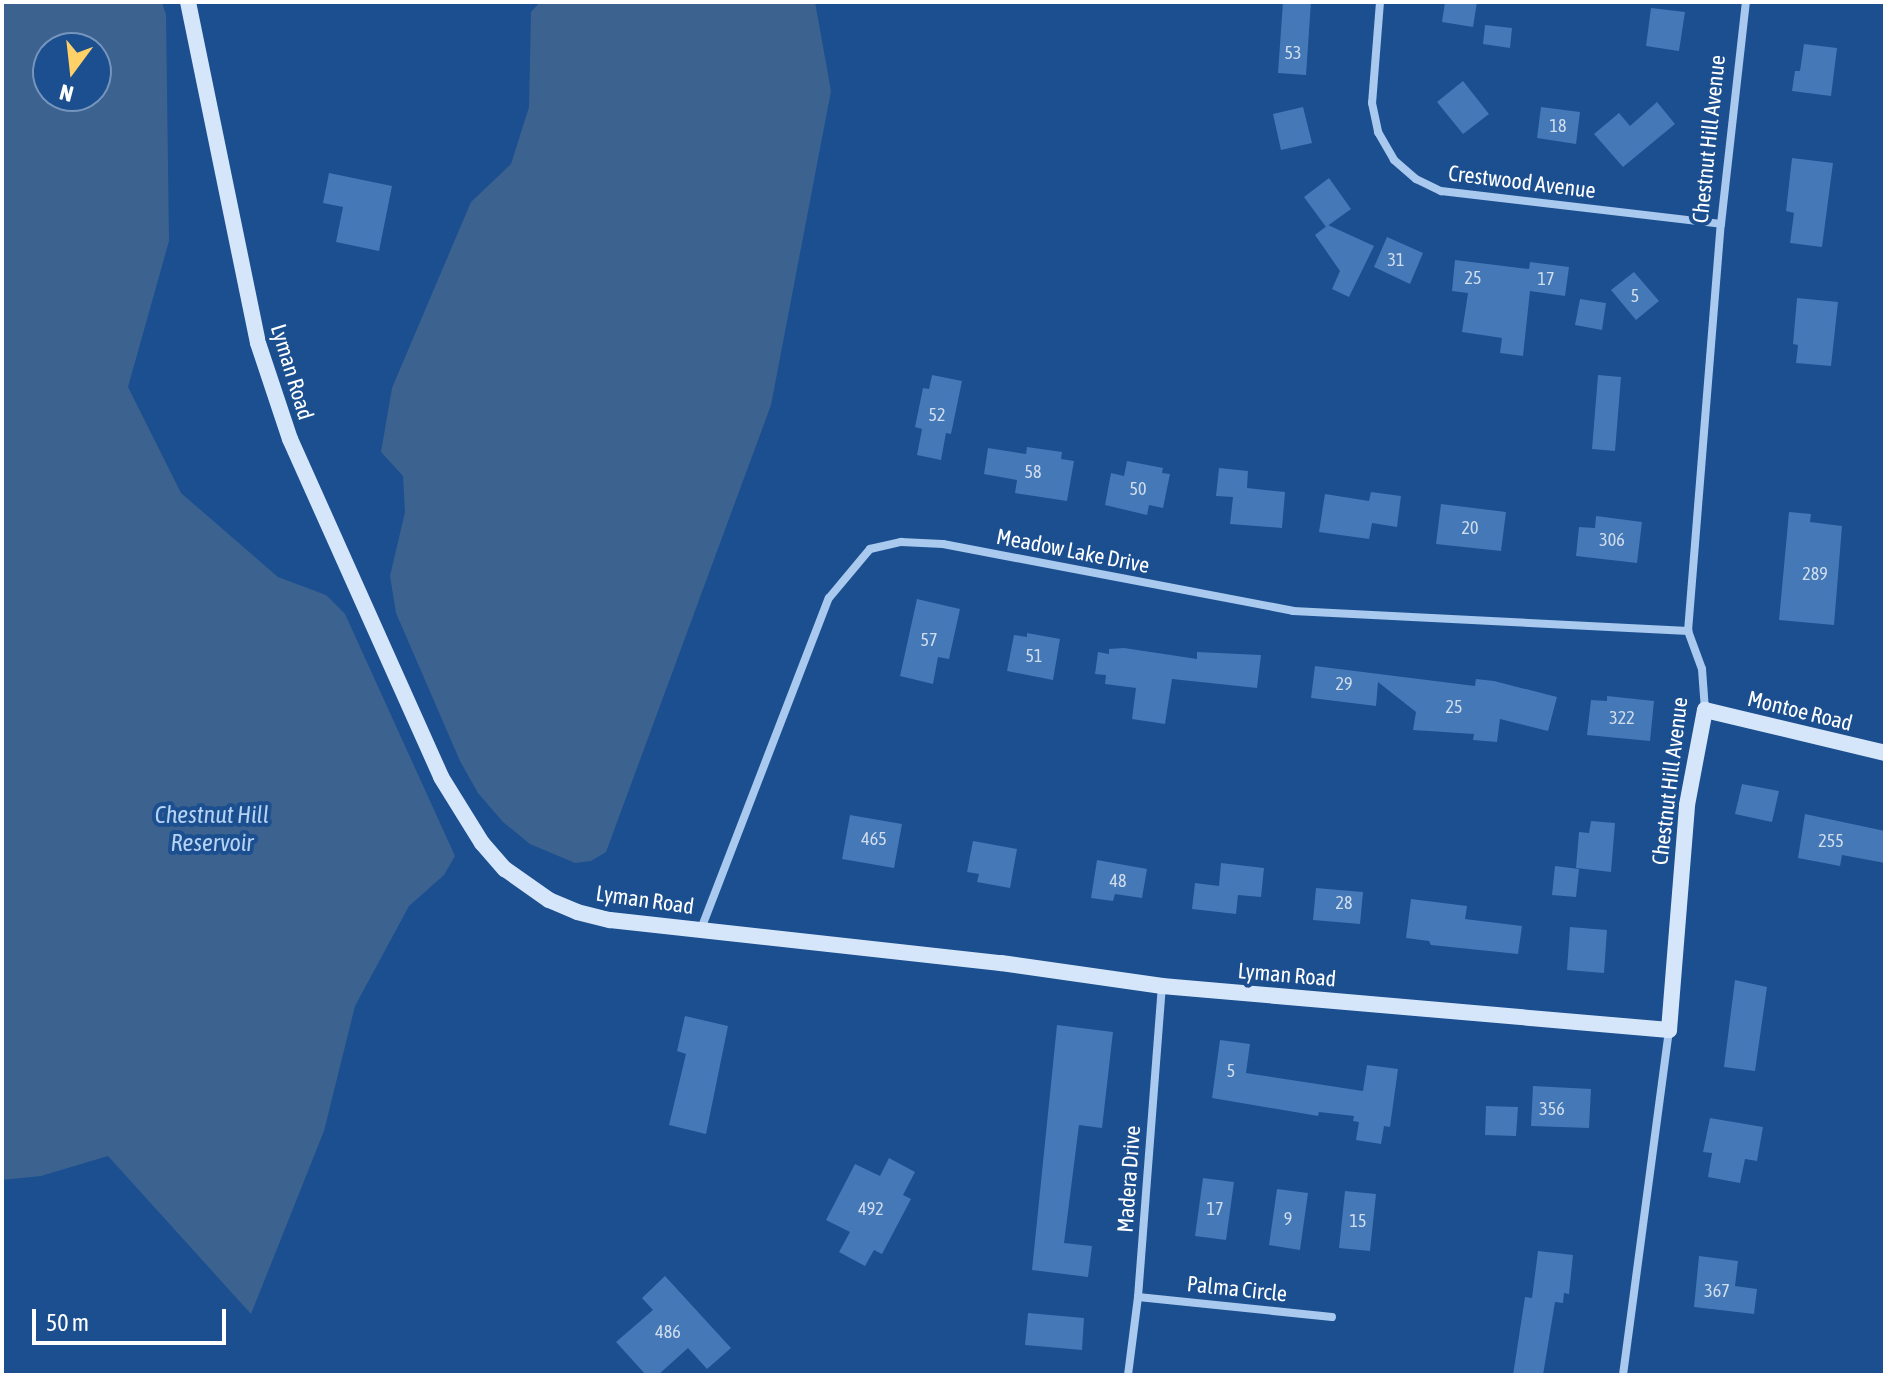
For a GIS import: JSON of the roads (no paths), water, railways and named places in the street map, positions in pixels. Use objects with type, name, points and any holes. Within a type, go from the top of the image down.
[{"type":"street","name":"Lyman Road","points":[[188,2],[258,343],[290,439],[441,777],[482,843],[505,869],[549,900],[577,912],[610,920],[1001,963],[1162,986],[1669,1030]]},
{"type":"street","name":"Crestwood Avenue","points":[[1380,2],[1372,103],[1378,132],[1394,160],[1416,179],[1441,191],[1721,224]]},
{"type":"street","name":"Chestnut Hill Avenue","points":[[1623,1375],[1669,1030],[1687,805],[1705,710],[1702,669],[1688,631],[1721,224],[1746,2]]},
{"type":"street","name":"Meadow Lake Drive","points":[[700,930],[829,598],[870,549],[901,542],[943,544],[1293,611],[1688,631]]},
{"type":"street","name":"Montoe Road","points":[[1705,710],[1885,753]]},
{"type":"street","name":"Madera Drive","points":[[1128,1375],[1138,1297],[1162,986]]},
{"type":"street","name":"Palma Circle","points":[[1138,1297],[1332,1317]]},
{"type":"water","name":"Chestnut Hill Reservoir","points":[[2,2],[162,2],[166,15],[169,241],[128,387],[181,493],[278,577],[326,595],[345,614],[455,856],[444,875],[409,906],[355,1006],[324,1131],[251,1314],[108,1156],[41,1176],[2,1180]]},
{"type":"water","points":[[540,2],[815,2],[831,91],[771,405],[606,852],[591,861],[575,863],[530,844],[503,822],[478,793],[460,761],[396,613],[390,576],[405,512],[403,476],[381,452],[392,388],[471,202],[511,164],[529,107],[531,12]]}]
